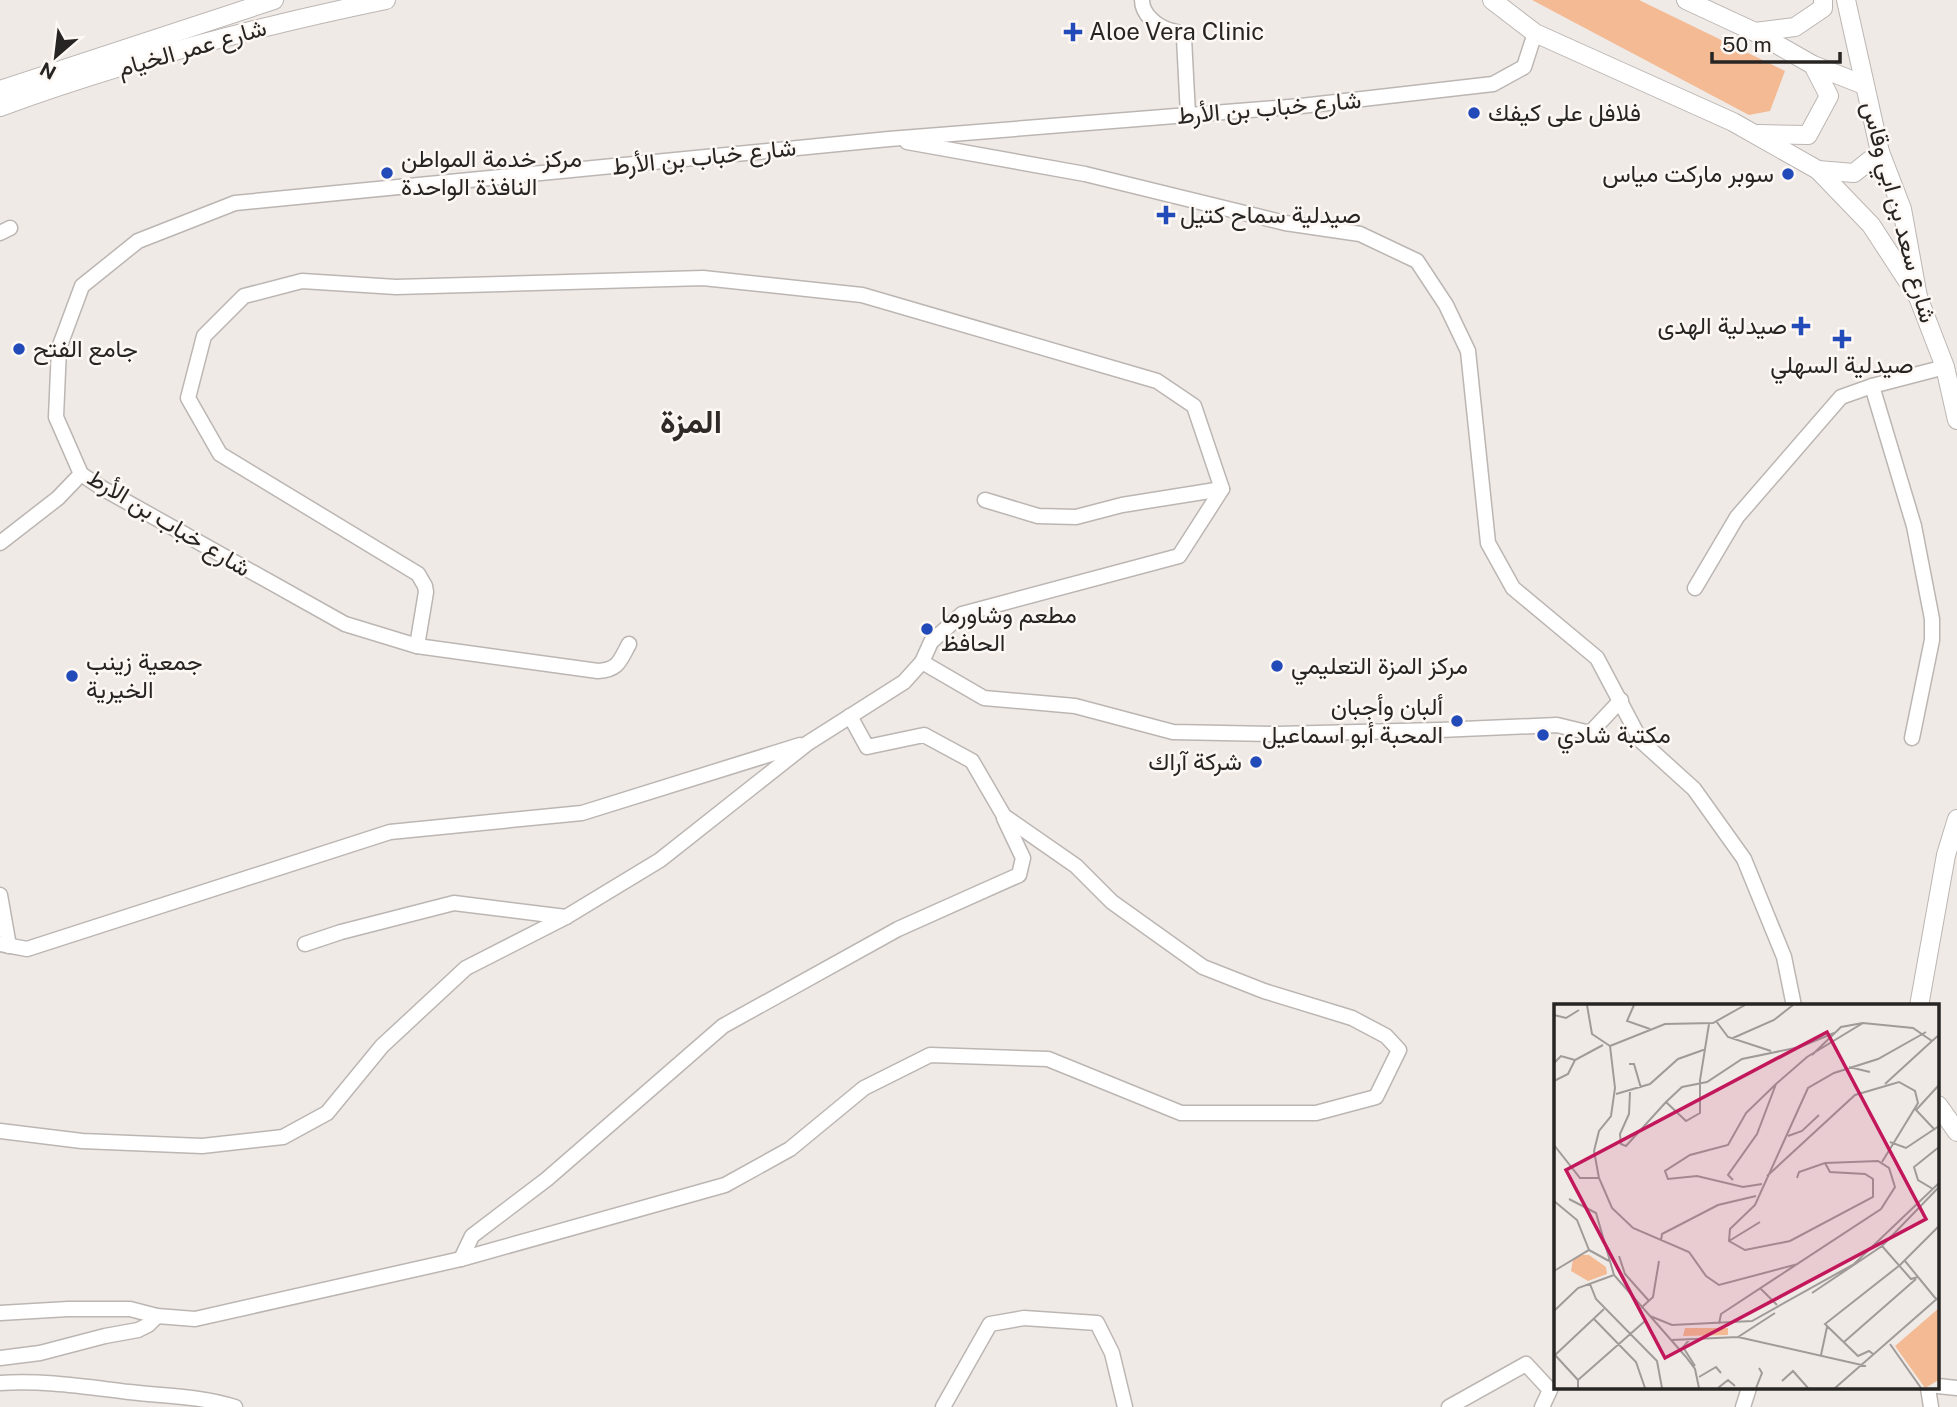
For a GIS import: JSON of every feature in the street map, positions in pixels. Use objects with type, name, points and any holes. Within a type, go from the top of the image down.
[{"type":"street","name":"شارع عمر الخيام","points":[[0,90],[274,0]]},
{"type":"street","name":"شارع عمر الخيام","points":[[0,107],[167,52],[280,23],[386,0]]},
{"type":"street","points":[[1142,0],[1146,14],[1166,29],[1179,32],[1184,38],[1188,115]]},
{"type":"street","points":[[1492,0],[1535,33],[1756,134],[1818,170],[1871,225],[1918,297]]},
{"type":"street","name":"شارع سعد بن ابي وقاس","points":[[1686,0],[1755,32],[1813,65],[1864,85]]},
{"type":"street","points":[[1755,32],[1795,27],[1823,8],[1823,0]]},
{"type":"street","name":"شارع سعد بن ابي وقاس","points":[[1846,0],[1880,152],[1902,209],[1918,297],[1945,367],[1957,420]]},
{"type":"street","name":"شارع خباب بن الأرط","points":[[629,644],[618,665],[598,671],[417,646],[345,624],[102,488],[81,474],[56,417],[59,348],[82,286],[138,241],[235,203],[889,139],[1301,106],[1493,84],[1524,67],[1535,33]]},
{"type":"street","points":[[1756,134],[1808,135],[1829,96],[1813,65]]},
{"type":"street","points":[[889,139],[1085,174],[1285,223],[1360,234],[1417,261],[1446,305],[1468,351],[1488,543],[1513,588],[1597,658],[1641,741],[1694,789],[1744,859],[1784,957],[1794,1004]]},
{"type":"street","points":[[1818,170],[1854,173],[1880,152]]},
{"type":"street","points":[[417,646],[426,592],[418,574],[220,454],[188,398],[205,336],[244,296],[302,281],[397,287],[703,278],[862,295],[1157,381],[1195,406],[1222,489]]},
{"type":"street","points":[[1695,589],[1737,517],[1841,397],[1945,367]]},
{"type":"street","points":[[1872,386],[1914,526],[1931,619],[1932,640],[1912,738]]},
{"type":"street","points":[[0,543],[58,498],[81,474]]},
{"type":"street","points":[[985,500],[1038,516],[1076,517],[1122,505],[1222,489]]},
{"type":"street","points":[[0,1131],[82,1141],[202,1146],[283,1137],[327,1113],[382,1046],[466,968],[565,916],[660,860],[808,743],[904,682],[922,662],[931,642],[962,614],[1179,556],[1222,489]]},
{"type":"street","points":[[922,662],[984,698],[1074,706],[1173,732],[1278,734],[1557,724],[1590,733],[1621,700]]},
{"type":"street","points":[[461,1259],[472,1236],[547,1179],[723,1026],[898,929],[1019,875],[1023,858],[1004,816],[972,761],[924,735],[867,747],[850,716]]},
{"type":"street","points":[[0,895],[5,945],[27,948],[390,832],[582,813],[808,743]]},
{"type":"street","points":[[0,1313],[28,1310],[130,1309],[157,1316],[195,1319],[461,1259],[725,1185],[790,1149],[864,1088],[930,1055],[1048,1059],[1181,1112],[1316,1113],[1376,1097],[1399,1050],[1386,1036],[1352,1018],[1264,991],[1203,967],[1112,902],[1076,866],[1004,816]]},
{"type":"street","points":[[1919,1004],[1946,855],[1957,819]]},
{"type":"street","points":[[305,944],[454,903],[565,916]]},
{"type":"street","points":[[1940,1108],[1957,1132]]},
{"type":"street","points":[[0,1358],[40,1353],[138,1330],[157,1316]]},
{"type":"street","points":[[943,1407],[990,1324],[1024,1318],[1097,1323],[1112,1353],[1125,1407]]},
{"type":"street","points":[[1449,1407],[1526,1364],[1550,1390],[1542,1407]]},
{"type":"street","points":[[0,1383],[76,1385],[202,1399],[235,1407]]},
{"type":"street","points":[[1743,1407],[1748,1390]]},
{"type":"shaded area","points":[[1532,0],[1639,0],[1785,71],[1770,111],[1749,115]]},
{"type":"place","name":"Aloe Vera Clinic","points":[[1073,32]]},
{"type":"place","name":"فلافل على كيفك","points":[[1474,113]]},
{"type":"place","name":"مركز خدمة المواطن النافذة الواحدة","points":[[387,173]]},
{"type":"place","name":"سوبر ماركت مياس","points":[[1788,174]]},
{"type":"place","name":"صيدلية سماح كتيل","points":[[1166,215]]},
{"type":"place","name":"صيدلية الهدى","points":[[1801,326]]},
{"type":"place","name":"صيدلية السهلي","points":[[1842,339]]},
{"type":"place","name":"جامع الفتح","points":[[19,349]]},
{"type":"place","name":"مطعم وشاورما الحافظ","points":[[927,629]]},
{"type":"place","name":"مركز المزة التعليمي","points":[[1277,666]]},
{"type":"place","name":"جمعية زينب الخيرية","points":[[72,676]]},
{"type":"place","name":"ألبان وأجبان المحبة أبو اسماعيل","points":[[1457,721]]},
{"type":"place","name":"مكتبة شادي","points":[[1543,735]]},
{"type":"place","name":"شركة آراك","points":[[1256,762]]},
{"type":"district","name":"المزة","points":[[691,422]]}]
